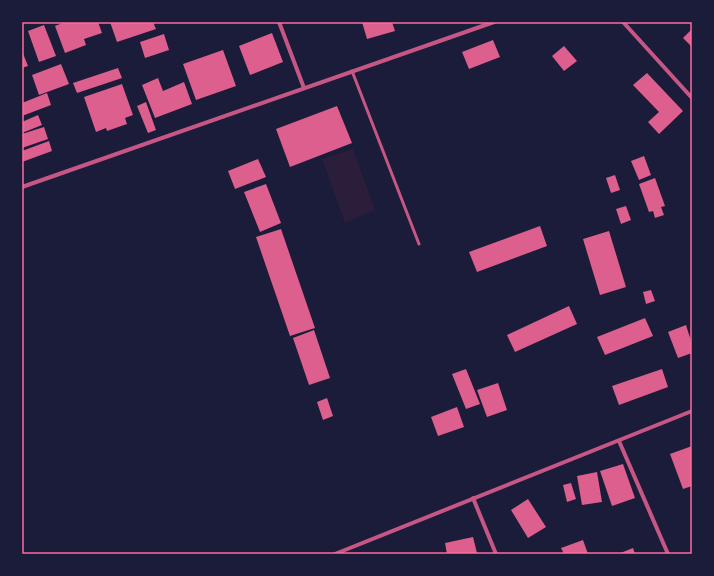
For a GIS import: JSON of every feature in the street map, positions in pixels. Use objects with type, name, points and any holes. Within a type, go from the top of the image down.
[{"type":"street","points":[[279,22],[304,88]]},
{"type":"street","points":[[22,188],[494,22]]},
{"type":"street","points":[[623,22],[692,98]]},
{"type":"street","points":[[335,554],[692,411]]},
{"type":"street","points":[[619,441],[668,554]]},
{"type":"street","points":[[473,498],[496,554]]},
{"type":"lane","points":[[352,71],[419,244]]},
{"type":"shaded area","points":[[353,149],[375,210],[345,223],[322,159]]},
{"type":"building","points":[[65,22],[98,22],[102,33],[84,39],[86,45],[65,53],[55,26]]},
{"type":"building","points":[[110,22],[153,22],[156,29],[117,42]]},
{"type":"building","points":[[362,22],[392,22],[395,31],[367,39]]},
{"type":"building","points":[[44,25],[56,56],[39,62],[28,31]]},
{"type":"building","points":[[692,29],[692,47],[683,38]]},
{"type":"building","points":[[272,33],[283,62],[250,75],[239,46]]},
{"type":"building","points":[[164,34],[169,50],[145,58],[140,42]]},
{"type":"building","points":[[493,40],[500,57],[469,69],[462,52]]},
{"type":"building","points":[[564,46],[577,61],[564,71],[552,56]]},
{"type":"building","points":[[223,50],[236,86],[196,100],[183,64]]},
{"type":"building","points":[[22,51],[28,66],[22,68]]},
{"type":"building","points":[[61,64],[69,84],[39,95],[32,75]]},
{"type":"building","points":[[118,68],[122,78],[77,93],[73,83]]},
{"type":"building","points":[[647,73],[683,111],[659,134],[648,122],[659,112],[633,85]]},
{"type":"building","points":[[158,78],[163,91],[184,82],[192,104],[155,118],[142,85]]},
{"type":"building","points":[[122,84],[133,115],[125,118],[127,124],[107,131],[106,128],[96,132],[84,97]]},
{"type":"building","points":[[47,93],[51,105],[22,116],[22,103]]},
{"type":"building","points":[[146,102],[156,130],[148,133],[137,106]]},
{"type":"building","points":[[337,106],[352,143],[290,167],[276,129]]},
{"type":"building","points":[[38,115],[42,125],[22,133],[22,122]]},
{"type":"building","points":[[44,127],[48,139],[22,148],[22,134]]},
{"type":"building","points":[[49,141],[52,151],[22,162],[22,151]]},
{"type":"building","points":[[644,156],[651,175],[639,180],[631,161]]},
{"type":"building","points":[[258,159],[266,177],[235,189],[228,171]]},
{"type":"building","points":[[615,175],[620,190],[611,193],[606,178]]},
{"type":"building","points":[[655,178],[665,206],[661,207],[664,215],[655,218],[653,211],[649,212],[639,184]]},
{"type":"building","points":[[266,184],[281,223],[260,232],[244,192]]},
{"type":"building","points":[[626,206],[631,220],[621,224],[616,209]]},
{"type":"building","points":[[540,226],[547,246],[477,272],[469,252]]},
{"type":"building","points":[[281,229],[315,328],[290,336],[256,237]]},
{"type":"building","points":[[609,231],[626,287],[600,295],[583,239]]},
{"type":"building","points":[[651,290],[655,301],[646,304],[643,292]]},
{"type":"building","points":[[569,306],[577,324],[515,352],[507,335]]},
{"type":"building","points":[[645,318],[653,336],[605,355],[597,337]]},
{"type":"building","points":[[686,325],[692,344],[692,353],[678,358],[668,332]]},
{"type":"building","points":[[314,330],[330,378],[309,385],[293,338]]},
{"type":"building","points":[[466,369],[480,404],[466,409],[452,374]]},
{"type":"building","points":[[662,369],[668,387],[619,405],[612,386]]},
{"type":"building","points":[[498,383],[507,410],[487,417],[477,390]]},
{"type":"building","points":[[327,398],[333,416],[323,420],[317,402]]},
{"type":"building","points":[[457,407],[464,427],[438,436],[431,417]]},
{"type":"building","points":[[692,446],[692,486],[683,489],[670,454]]},
{"type":"building","points":[[623,464],[635,498],[612,506],[600,471]]},
{"type":"building","points":[[597,472],[602,502],[582,505],[577,476]]},
{"type":"building","points":[[571,483],[576,499],[567,502],[563,485]]},
{"type":"building","points":[[528,499],[546,527],[528,538],[511,510]]},
{"type":"building","points":[[473,537],[477,553],[447,554],[445,543]]},
{"type":"building","points":[[583,540],[588,554],[564,554],[561,548]]},
{"type":"building","points":[[633,548],[635,554],[618,554]]}]
